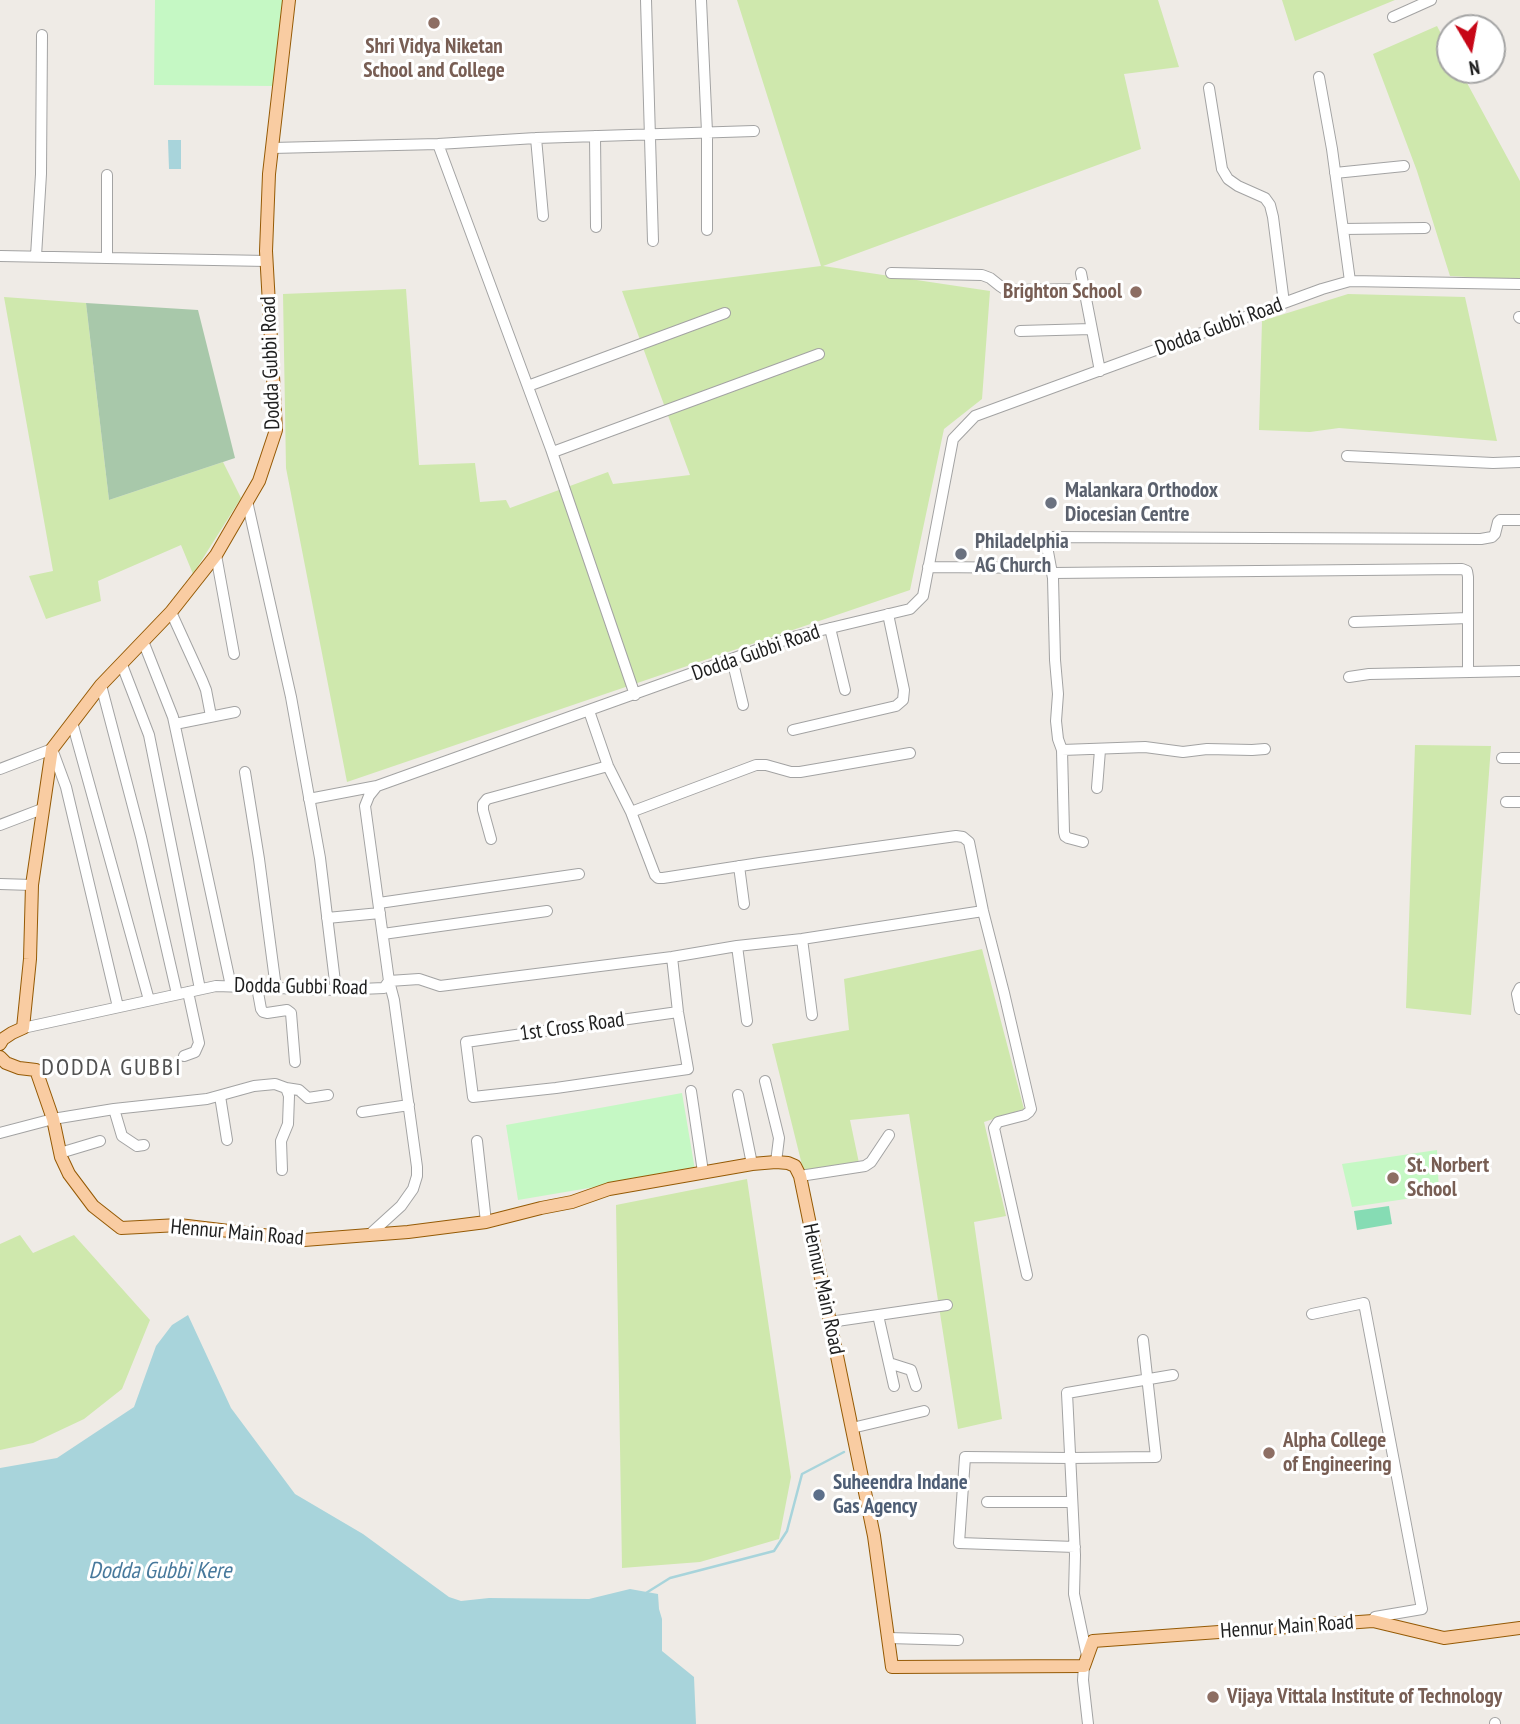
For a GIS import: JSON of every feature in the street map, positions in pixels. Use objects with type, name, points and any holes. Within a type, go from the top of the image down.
[{"type":"main road","name":"Dodda Gubbi Road","points":[[23,1028],[30,959],[32,884],[52,749],[101,685],[171,612],[216,555],[260,481],[276,430],[267,261],[269,174],[289,0]]},
{"type":"main road","points":[[0,1044],[12,1033],[23,1028]]},
{"type":"main road","name":"Hennur Main Road","points":[[0,1057],[6,1063],[19,1068],[36,1070],[53,1119],[60,1153],[69,1174],[93,1206],[121,1228],[179,1225],[304,1240],[368,1236],[486,1222],[572,1202],[609,1189],[776,1162]]},
{"type":"main road","points":[[776,1162],[794,1166],[800,1176]]},
{"type":"main road","name":"Hennur Main Road","points":[[800,1176],[874,1536],[892,1667],[1086,1661],[1093,1641],[1373,1621],[1444,1638],[1520,1628]]},
{"type":"street","points":[[646,0],[653,241]]},
{"type":"street","points":[[701,0],[707,230]]},
{"type":"street","points":[[1393,17],[1431,0]]},
{"type":"street","points":[[36,256],[41,174],[43,35]]},
{"type":"street","points":[[1319,76],[1350,281]]},
{"type":"street","points":[[1209,88],[1222,169],[1227,178],[1265,198],[1270,205],[1284,303]]},
{"type":"street","points":[[272,148],[754,131]]},
{"type":"street","points":[[595,136],[596,227]]},
{"type":"street","points":[[536,138],[543,216]]},
{"type":"street","points":[[438,144],[552,452],[635,695]]},
{"type":"street","points":[[1335,173],[1404,166]]},
{"type":"street","points":[[107,175],[107,257]]},
{"type":"street","points":[[1343,229],[1425,228]]},
{"type":"street","points":[[0,256],[267,261]]},
{"type":"street","points":[[891,273],[982,275],[1006,289],[1084,289]]},
{"type":"street","points":[[1081,273],[1100,371]]},
{"type":"street","name":"Dodda Gubbi Road","points":[[23,1028],[216,986],[336,990],[384,988],[389,981],[366,806],[369,796],[377,786],[793,637],[910,608],[923,596],[953,439],[975,416],[1350,281],[1520,284]]},
{"type":"street","points":[[528,386],[725,313]]},
{"type":"street","points":[[1020,331],[1091,329]]},
{"type":"street","points":[[552,452],[819,354]]},
{"type":"street","points":[[1347,456],[1520,462]]},
{"type":"street","points":[[247,501],[291,696],[320,858],[336,990]]},
{"type":"street","points":[[1083,842],[1068,838],[1063,832],[1062,750],[1056,721],[1058,694],[1052,571],[1046,541],[1049,537],[1481,539],[1495,534],[1497,522],[1500,520],[1520,520]]},
{"type":"street","points":[[216,555],[234,654]]},
{"type":"street","points":[[928,567],[1052,571],[1462,569],[1467,571],[1468,577],[1468,672]]},
{"type":"street","points":[[171,612],[206,690],[211,716]]},
{"type":"street","points":[[793,730],[896,706],[903,700],[904,690],[888,614]]},
{"type":"street","points":[[1354,622],[1468,618]]},
{"type":"street","points":[[830,628],[845,690]]},
{"type":"street","points":[[143,641],[175,724],[231,986]]},
{"type":"street","points":[[732,659],[743,705]]},
{"type":"street","points":[[121,664],[149,736],[200,989]]},
{"type":"street","points":[[1349,677],[1369,674],[1520,671]]},
{"type":"street","points":[[101,685],[183,993],[199,1043],[195,1052],[184,1056]]},
{"type":"street","points":[[589,711],[608,766],[631,812],[658,878],[956,836],[969,842],[1031,1109],[1026,1115],[998,1122],[994,1128],[1027,1275]]},
{"type":"street","points":[[175,724],[235,712]]},
{"type":"street","points":[[72,722],[149,1000]]},
{"type":"street","points":[[1062,750],[1100,750],[1116,747],[1145,747],[1183,752],[1207,749],[1265,749]]},
{"type":"street","points":[[0,769],[52,749],[66,787],[118,1007]]},
{"type":"street","points":[[1097,788],[1100,750]]},
{"type":"street","points":[[631,812],[756,765],[800,772],[910,753]]},
{"type":"street","points":[[1502,758],[1520,758]]},
{"type":"street","points":[[491,839],[483,804],[487,799],[608,766]]},
{"type":"street","points":[[245,772],[260,859],[276,988]]},
{"type":"street","points":[[309,799],[377,786]]},
{"type":"street","points":[[1506,802],[1520,802]]},
{"type":"street","points":[[0,825],[42,809]]},
{"type":"street","points":[[739,866],[744,904]]},
{"type":"street","points":[[327,918],[579,874]]},
{"type":"street","points":[[0,884],[32,884]]},
{"type":"street","points":[[383,934],[547,911]]},
{"type":"street","points":[[368,1236],[401,1206],[413,1189],[417,1167],[394,1000],[389,981],[419,979],[440,986],[672,957],[983,911]]},
{"type":"street","points":[[802,939],[812,1015]]},
{"type":"street","points":[[737,946],[747,1021]]},
{"type":"street","points":[[672,957],[677,1012]]},
{"type":"street","points":[[257,987],[263,1012],[288,1010],[291,1013],[295,1062]]},
{"type":"street","points":[[1520,988],[1517,994],[1520,1009]]},
{"type":"street","name":"1st Cross Road","points":[[677,1012],[688,1069],[473,1097],[466,1042],[677,1012]]},
{"type":"street","points":[[765,1081],[779,1138],[776,1162]]},
{"type":"street","points":[[0,1133],[53,1119],[207,1099],[254,1086],[275,1084],[299,1090],[309,1098],[328,1095]]},
{"type":"street","points":[[282,1170],[281,1141],[289,1115],[286,1088]]},
{"type":"street","points":[[691,1091],[703,1172]]},
{"type":"street","points":[[738,1095],[752,1164]]},
{"type":"street","points":[[220,1096],[227,1139]]},
{"type":"street","points":[[362,1112],[409,1105]]},
{"type":"street","points":[[114,1109],[122,1136],[137,1146],[144,1145]]},
{"type":"street","points":[[800,1176],[865,1166],[871,1162],[889,1135]]},
{"type":"street","points":[[60,1153],[100,1141]]},
{"type":"street","points":[[477,1141],[486,1222]]},
{"type":"street","points":[[1312,1314],[1364,1303],[1422,1609],[1376,1617],[1373,1621]]},
{"type":"street","points":[[830,1322],[947,1305]]},
{"type":"street","points":[[878,1315],[894,1386]]},
{"type":"street","points":[[1075,1547],[959,1543],[965,1457],[1156,1457],[1143,1340]]},
{"type":"street","points":[[889,1363],[911,1370],[916,1386]]},
{"type":"street","points":[[1088,1724],[1083,1679],[1086,1661],[1074,1594],[1075,1547],[1067,1393],[1173,1375]]},
{"type":"street","points":[[852,1428],[924,1411]]},
{"type":"street","points":[[987,1502],[1072,1502]]},
{"type":"street","points":[[889,1638],[958,1640]]},
{"type":"green space","points":[[155,0],[286,0],[274,86],[154,85]]},
{"type":"green space","points":[[737,0],[1158,0],[1179,67],[1124,74],[1141,149],[823,266],[990,291],[982,399],[944,429],[910,590],[347,782],[286,468],[283,294],[406,289],[419,465],[475,463],[480,502],[506,500],[510,508],[608,472],[613,484],[690,475],[622,291],[821,266]]},
{"type":"green space","points":[[1282,0],[1395,0],[1295,41]]},
{"type":"green space","points":[[1436,26],[1436,84],[1468,84],[1520,181],[1520,280],[1450,276],[1417,171],[1373,54]]},
{"type":"green space","points":[[1348,294],[1465,297],[1497,441],[1339,428],[1310,432],[1259,430],[1262,321]]},
{"type":"green space","points":[[4,297],[86,303],[109,500],[223,462],[241,498],[193,574],[181,545],[98,581],[101,601],[46,619],[29,576],[53,571]]},
{"type":"green space","points":[[86,303],[198,310],[235,458],[109,500]]},
{"type":"green space","points":[[1415,745],[1491,746],[1471,1015],[1406,1008]]},
{"type":"green space","points":[[982,949],[1024,1109],[984,1122],[1006,1216],[974,1222],[1002,1419],[958,1429],[909,1114],[850,1120],[859,1163],[804,1173],[772,1044],[849,1030],[844,979]]},
{"type":"green space","points":[[682,1093],[695,1170],[518,1200],[506,1125]]},
{"type":"green space","points":[[1437,1150],[1439,1194],[1352,1207],[1342,1164]]},
{"type":"green space","points":[[747,1179],[791,1477],[779,1539],[700,1562],[622,1568],[616,1205]]},
{"type":"green space","points":[[1389,1206],[1392,1224],[1357,1230],[1354,1211]]},
{"type":"green space","points":[[20,1235],[33,1253],[74,1235],[150,1320],[122,1389],[84,1419],[33,1443],[0,1450],[0,1244]]},
{"type":"water","points":[[168,140],[181,140],[181,169],[169,169]]},
{"type":"water","name":"Dodda Gubbi Kere","points":[[188,1315],[231,1408],[295,1494],[363,1534],[449,1597],[461,1601],[489,1598],[589,1599],[630,1589],[658,1594],[662,1619],[662,1651],[694,1677],[696,1724],[0,1724],[0,1468],[57,1458],[134,1407],[156,1346],[172,1325]]},
{"type":"waterway","points":[[646,1593],[670,1578],[774,1551],[787,1531],[802,1474],[844,1452]]},
{"type":"place","name":"Shri Vidya Niketan School and College","points":[[434,23]]},
{"type":"place","name":"Brighton School","points":[[1136,292]]},
{"type":"place","name":"Malankara Orthodox Diocesian Centre","points":[[1051,503]]},
{"type":"place","name":"Philadelphia AG Church","points":[[961,554]]},
{"type":"place","name":"St. Norbert School","points":[[1393,1178]]},
{"type":"place","name":"Alpha College of Engineering","points":[[1269,1453]]},
{"type":"place","name":"Suheendra Indane Gas Agency","points":[[819,1495]]},
{"type":"place","name":"Vijaya Vittala Institute of Technology","points":[[1213,1697]]},
{"type":"district","name":"DODDA GUBBI","points":[[112,1068]]}]
